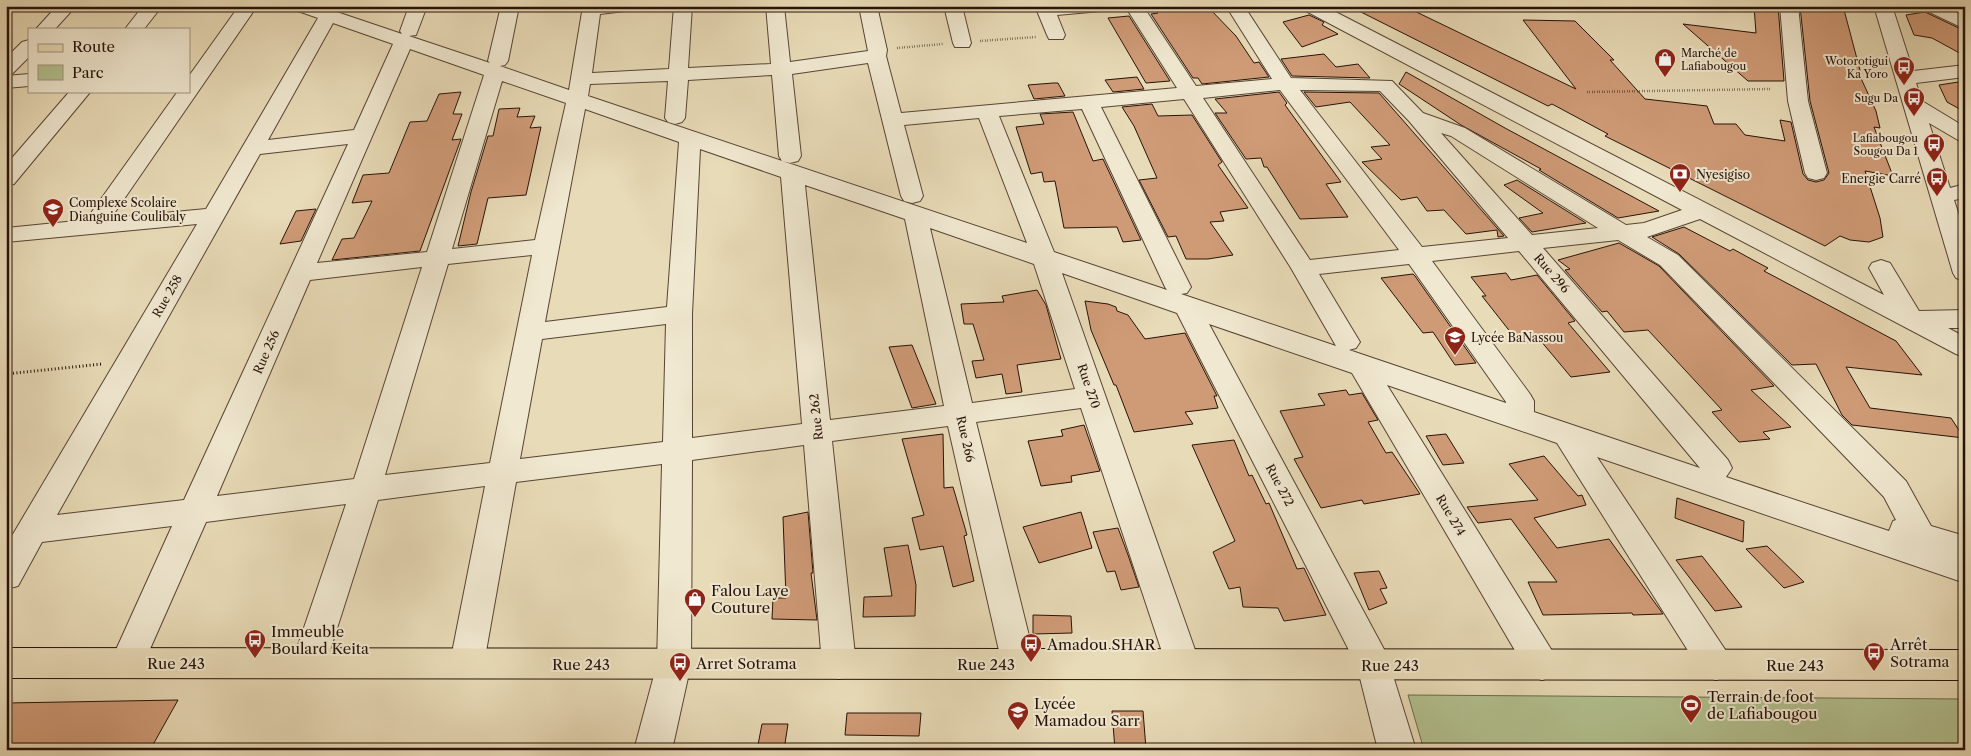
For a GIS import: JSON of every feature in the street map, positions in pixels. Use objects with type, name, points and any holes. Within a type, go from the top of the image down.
[{"type":"main road","name":"Rue 243","points":[[6,663],[1965,665]]},
{"type":"street","points":[[46,28],[67,6]]},
{"type":"street","points":[[135,28],[153,6]]},
{"type":"street","points":[[190,88],[248,6]]},
{"type":"street","points":[[301,6],[332,11],[496,66],[579,88],[683,128],[914,204],[1520,410],[1717,468],[1925,547],[1965,570]]},
{"type":"street","name":"Rue 256","points":[[127,663],[407,36],[418,6]]},
{"type":"street","points":[[308,663],[366,489],[438,258],[496,66],[510,6]]},
{"type":"street","points":[[467,663],[546,246],[579,88],[592,8],[626,6]]},
{"type":"street","points":[[653,750],[674,664],[678,314],[683,128],[679,74],[683,6]]},
{"type":"street","name":"Rue 262","points":[[775,6],[783,69],[839,664]]},
{"type":"street","name":"Rue 266","points":[[868,6],[878,50],[876,56],[914,204],[960,414],[1020,664]]},
{"type":"street","points":[[953,6],[962,42]]},
{"type":"street","points":[[1056,35],[1044,8],[1101,6]]},
{"type":"street","name":"Rue 274","points":[[1134,6],[1303,268],[1542,665]]},
{"type":"street","points":[[1310,6],[1965,348]]},
{"type":"street","points":[[1789,6],[1798,102],[1816,173]]},
{"type":"street","points":[[1883,6],[1913,104],[1951,213],[1965,273]]},
{"type":"street","points":[[1931,6],[1965,24]]},
{"type":"street","name":"Rue 258","points":[[6,576],[332,11]]},
{"type":"street","points":[[1244,12],[1285,84],[1415,255],[1520,410],[1567,435],[1925,547],[1965,549]]},
{"type":"street","points":[[6,69],[28,47]]},
{"type":"street","points":[[579,88],[679,74],[783,69],[876,56]]},
{"type":"street","points":[[1905,78],[1964,72]]},
{"type":"street","points":[[6,82],[28,80]]},
{"type":"street","name":"Rue 296","points":[[1285,84],[1380,83],[1388,87],[1616,346],[1717,468]]},
{"type":"street","points":[[893,120],[1285,84]]},
{"type":"street","points":[[6,179],[80,92]]},
{"type":"street","points":[[93,227],[187,92]]},
{"type":"street","name":"Rue 272","points":[[1088,101],[1182,296],[1374,664],[1397,750]]},
{"type":"street","points":[[1913,104],[1965,136]]},
{"type":"street","name":"Rue 270","points":[[986,111],[1041,248],[1183,664]]},
{"type":"street","points":[[1416,117],[1458,132],[1668,260],[1895,488],[1925,547]]},
{"type":"street","points":[[252,148],[361,136]]},
{"type":"street","points":[[1951,213],[1965,191]]},
{"type":"street","points":[[1303,268],[1647,230],[1701,210]]},
{"type":"street","points":[[6,235],[214,215]]},
{"type":"street","points":[[300,273],[546,246]]},
{"type":"street","points":[[1881,268],[1911,320]]},
{"type":"street","points":[[530,332],[678,314]]},
{"type":"street","points":[[1911,320],[1965,319]]},
{"type":"street","points":[[32,531],[366,489],[504,474],[610,458],[1093,396]]},
{"type":"street","points":[[1567,435],[1716,665]]},
{"type":"path","points":[[1586,92],[1771,89]]},
{"type":"path","points":[[6,374],[130,360]]},
{"type":"green space","name":"Terrain de foot de Lafiabougou","points":[[1408,695],[1965,699],[1965,750],[1424,750]]},
{"type":"building","points":[[1151,6],[1207,6],[1236,36],[1254,63],[1259,62],[1269,77],[1202,84],[1198,78],[1193,78],[1151,14],[1158,13]]},
{"type":"building","points":[[1349,6],[1404,6],[1576,89],[1523,20],[1575,21],[1614,60],[1610,60],[1645,99],[1707,106],[1714,124],[1736,124],[1745,135],[1785,141],[1780,120],[1791,122],[1803,174],[1808,180],[1816,182],[1824,180],[1829,173],[1810,101],[1800,6],[1843,6],[1861,74],[1859,74],[1876,111],[1880,128],[1874,127],[1893,176],[1865,171],[1880,218],[1883,237],[1869,242],[1850,240],[1840,236],[1825,246],[1605,136],[1608,134],[1552,104],[1548,106]]},
{"type":"building","points":[[1754,6],[1778,6],[1784,81],[1748,81],[1683,24],[1756,33]]},
{"type":"building","points":[[1925,12],[1965,31],[1965,56],[1932,38],[1914,35],[1906,15]]},
{"type":"building","points":[[1309,15],[1324,22],[1322,25],[1338,34],[1302,47],[1283,22]]},
{"type":"building","points":[[1129,16],[1170,81],[1146,83],[1108,18]]},
{"type":"building","points":[[1324,54],[1336,67],[1358,64],[1370,78],[1292,76],[1281,59]]},
{"type":"building","points":[[1406,72],[1659,211],[1618,218],[1539,170],[1541,169],[1461,125],[1399,84]]},
{"type":"building","points":[[1137,77],[1144,89],[1113,92],[1105,80]]},
{"type":"building","points":[[1965,81],[1965,112],[1947,102],[1939,85]]},
{"type":"building","points":[[1058,83],[1065,96],[1034,99],[1028,85]]},
{"type":"building","points":[[461,92],[453,114],[462,114],[452,140],[461,139],[420,251],[332,260],[342,239],[354,238],[372,201],[352,203],[363,175],[389,173],[410,122],[427,121],[439,94]]},
{"type":"building","points":[[1279,92],[1287,103],[1285,105],[1341,182],[1326,184],[1348,217],[1300,219],[1267,167],[1264,167],[1261,158],[1246,159],[1215,113],[1227,113],[1215,99]]},
{"type":"building","points":[[1304,92],[1379,93],[1504,236],[1498,237],[1497,230],[1466,234],[1444,210],[1427,211],[1417,197],[1401,200],[1362,162],[1382,159],[1371,147],[1390,145],[1350,102],[1316,107]]},
{"type":"building","points":[[1152,104],[1158,116],[1192,115],[1222,162],[1218,165],[1248,208],[1220,212],[1224,221],[1210,222],[1233,255],[1208,259],[1186,259],[1176,236],[1168,237],[1139,180],[1157,178],[1134,126],[1122,107]]},
{"type":"building","points":[[520,108],[517,117],[535,116],[530,128],[541,127],[526,195],[488,198],[477,244],[458,246],[471,192],[488,136],[493,136],[499,109]]},
{"type":"building","points":[[1073,112],[1093,161],[1103,159],[1141,240],[1123,242],[1117,227],[1064,228],[1055,181],[1044,182],[1042,172],[1031,174],[1016,127],[1044,124],[1040,114]]},
{"type":"building","points":[[1517,180],[1586,223],[1532,232],[1519,218],[1543,213],[1504,185]]},
{"type":"building","points":[[316,209],[301,241],[280,244],[296,211]]},
{"type":"building","points":[[1684,227],[1730,251],[1733,249],[1768,268],[1764,271],[1896,341],[1922,375],[1846,367],[1870,408],[1951,418],[1964,438],[1852,425],[1842,415],[1816,364],[1792,365],[1679,254],[1652,237]]},
{"type":"building","points":[[1619,243],[1659,266],[1774,386],[1751,390],[1791,427],[1763,432],[1770,439],[1739,442],[1712,412],[1722,410],[1648,330],[1624,332],[1607,311],[1602,312],[1565,270],[1570,269],[1558,260]]},
{"type":"building","points":[[1506,273],[1511,280],[1537,275],[1575,321],[1568,323],[1610,372],[1571,377],[1540,340],[1519,343],[1482,296],[1486,296],[1471,277]]},
{"type":"building","points":[[1413,274],[1476,363],[1455,365],[1433,332],[1423,333],[1381,278]]},
{"type":"building","points":[[1037,290],[1046,305],[1061,359],[1017,365],[1022,392],[1006,394],[1002,374],[976,378],[972,361],[984,360],[973,324],[964,324],[961,304],[1004,302],[1002,296]]},
{"type":"building","points":[[1085,301],[1116,307],[1117,311],[1128,315],[1145,339],[1185,333],[1217,396],[1214,396],[1218,408],[1185,412],[1193,424],[1134,432],[1116,385],[1114,385],[1091,330]]},
{"type":"building","points":[[912,345],[936,404],[912,408],[889,347]]},
{"type":"building","points":[[1346,390],[1349,395],[1362,393],[1378,420],[1368,422],[1386,453],[1392,452],[1420,494],[1364,504],[1362,500],[1321,508],[1294,459],[1303,457],[1280,411],[1325,405],[1318,394]]},
{"type":"building","points":[[1084,425],[1100,471],[1071,476],[1072,482],[1041,486],[1028,441],[1063,436],[1061,430]]},
{"type":"building","points":[[943,434],[944,488],[953,487],[967,535],[964,536],[974,581],[953,587],[943,546],[920,550],[912,518],[924,515],[902,439]]},
{"type":"building","points":[[1446,434],[1464,463],[1443,465],[1426,436]]},
{"type":"building","points":[[1234,440],[1249,476],[1252,475],[1266,504],[1269,503],[1297,569],[1304,568],[1326,615],[1284,621],[1278,608],[1243,607],[1240,587],[1229,589],[1213,552],[1235,541],[1192,445]]},
{"type":"building","points":[[1544,456],[1578,496],[1582,495],[1586,505],[1534,518],[1557,548],[1609,539],[1663,614],[1543,615],[1528,582],[1557,582],[1511,519],[1478,523],[1467,507],[1538,500],[1509,464]]},
{"type":"building","points":[[1677,498],[1744,521],[1743,542],[1675,518]]},
{"type":"building","points":[[808,512],[813,573],[811,573],[817,620],[772,619],[773,598],[786,598],[783,517]]},
{"type":"building","points":[[1081,512],[1092,548],[1039,563],[1023,527]]},
{"type":"building","points":[[1118,528],[1139,587],[1121,590],[1115,571],[1107,572],[1093,532]]},
{"type":"building","points":[[908,545],[916,585],[915,616],[863,617],[864,597],[892,596],[884,548]]},
{"type":"building","points":[[1767,546],[1804,582],[1784,588],[1746,549]]},
{"type":"building","points":[[1702,556],[1742,607],[1715,611],[1676,560]]},
{"type":"building","points":[[1379,571],[1387,588],[1380,589],[1387,603],[1369,610],[1354,573]]},
{"type":"building","points":[[1033,615],[1071,616],[1072,633],[1033,634]]},
{"type":"building","points":[[178,700],[150,750],[6,750],[6,703]]},
{"type":"building","points":[[1112,711],[1143,711],[1146,749],[1115,750]]},
{"type":"building","points":[[847,713],[921,713],[919,736],[845,735]]},
{"type":"building","points":[[762,724],[788,724],[784,750],[757,750]]},
{"type":"place","name":"Marché de Lafiabougou","points":[[1665,78]]},
{"type":"place","name":"Wotorotigui Ka Yoro","points":[[1904,86]]},
{"type":"place","name":"Sugu Da","points":[[1914,117]]},
{"type":"place","name":"Lafiabougou Sougou Da 1","points":[[1934,163]]},
{"type":"place","name":"Nyesigiso","points":[[1680,193]]},
{"type":"place","name":"Energie Carré","points":[[1937,197]]},
{"type":"place","name":"Complexe Scolaire Dianguine Coulibaly","points":[[53,228]]},
{"type":"place","name":"Lycée BaNassou","points":[[1455,356]]},
{"type":"place","name":"Falou Laye Couture","points":[[695,618]]},
{"type":"place","name":"Immeuble Boulard Keita","points":[[255,659]]},
{"type":"place","name":"Amadou SHAR","points":[[1031,663]]},
{"type":"place","name":"Arrêt Sotrama","points":[[1874,672]]},
{"type":"place","name":"Arret Sotrama","points":[[680,682]]},
{"type":"place","name":"Terrain de foot de Lafiabougou","points":[[1691,724]]},
{"type":"place","name":"Lycée Mamadou Sarr","points":[[1018,731]]}]
